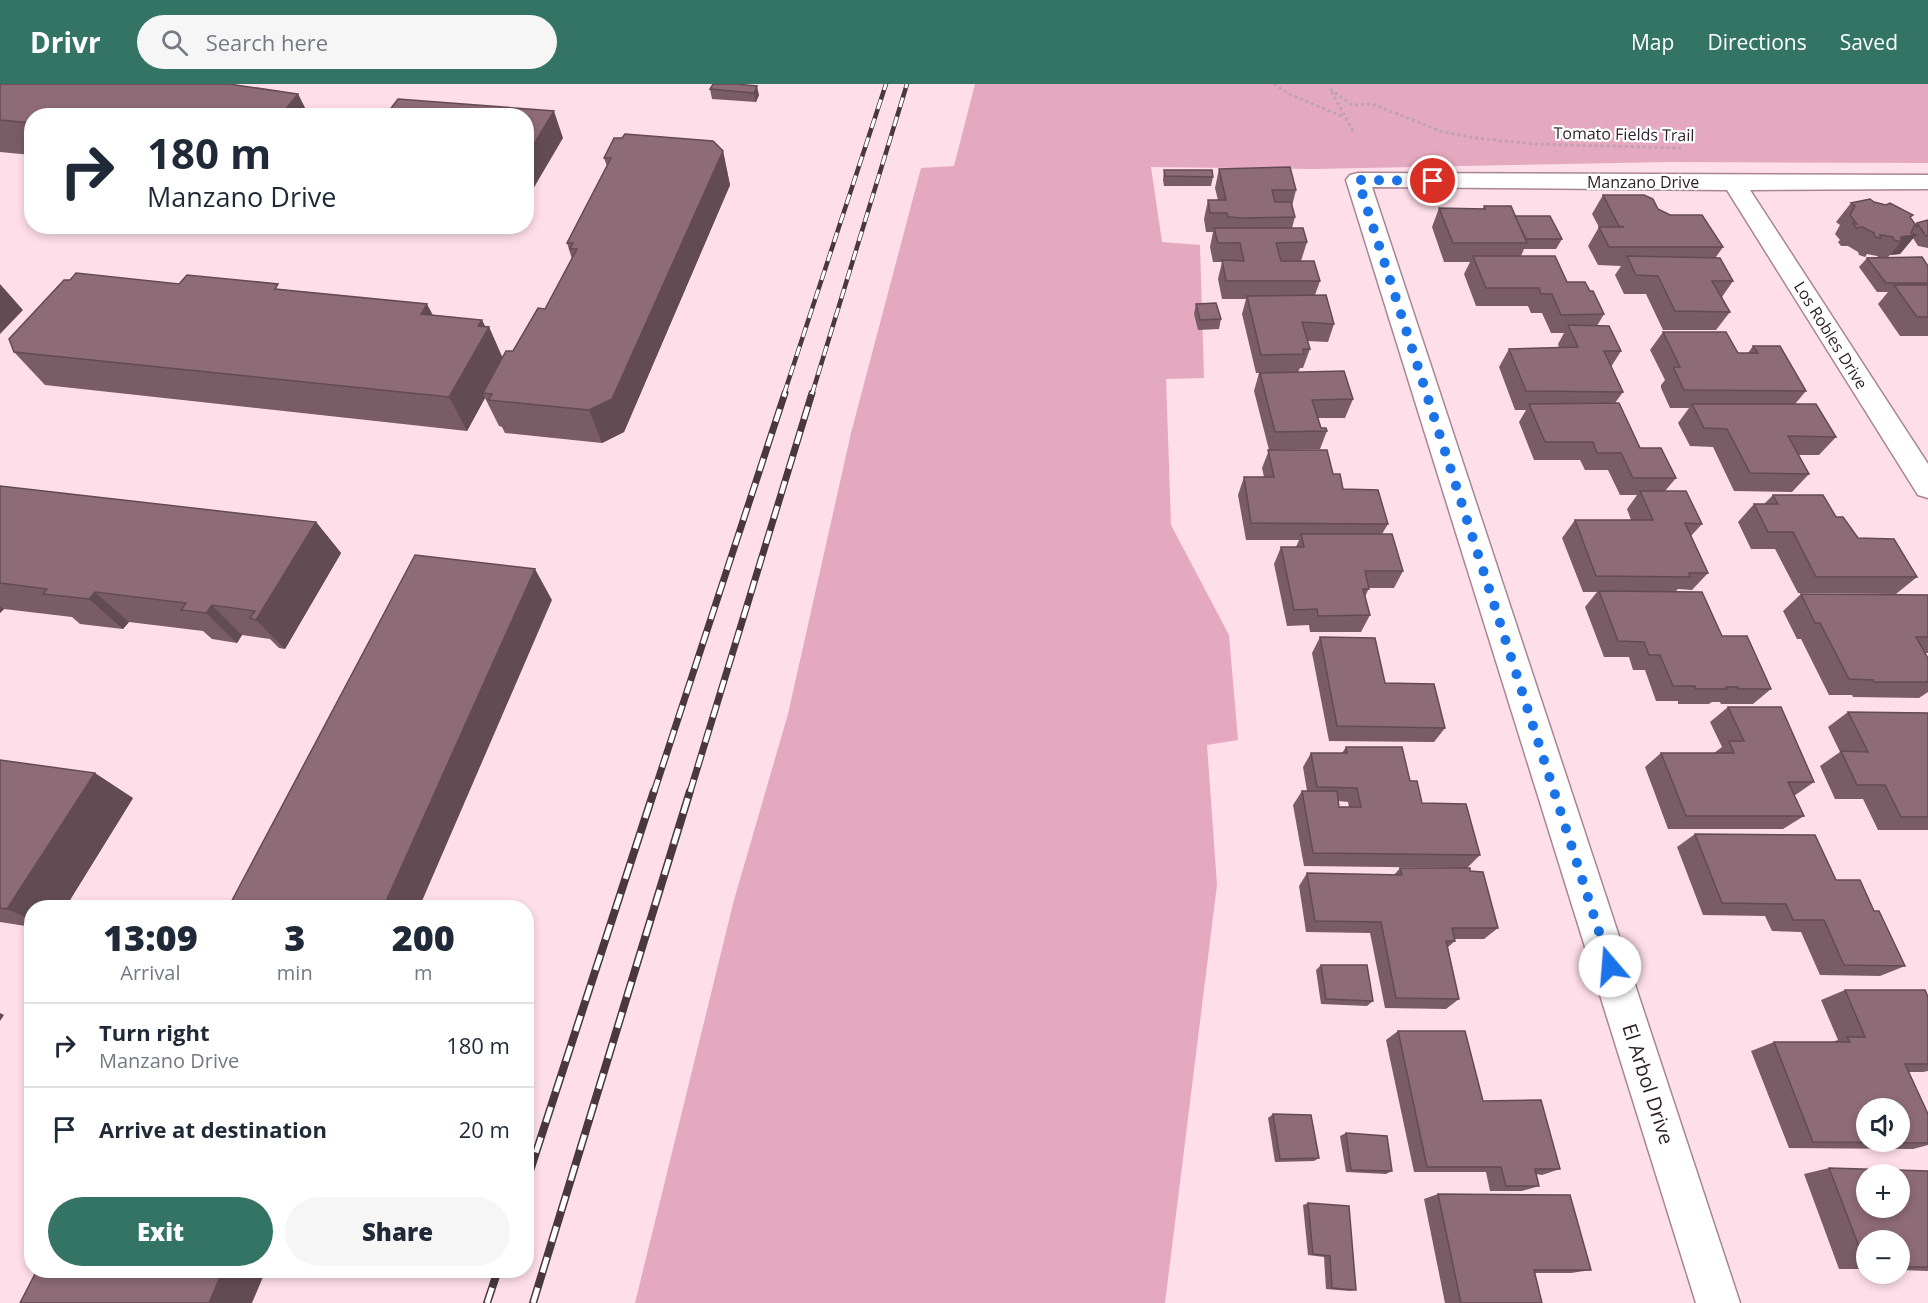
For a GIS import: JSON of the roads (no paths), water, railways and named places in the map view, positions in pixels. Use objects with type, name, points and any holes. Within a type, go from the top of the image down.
[{"type":"street","name":"Manzano Drive","points":[[1358,180],[1928,182]]},
{"type":"street","name":"El Arbol Drive","points":[[1358,180],[1718,1303]]},
{"type":"street","name":"Los Robles Drive","points":[[1734,183],[1928,487]]},
{"type":"railway","points":[[784,394],[886,84]]},
{"type":"railway","points":[[812,394],[907,84]]},
{"type":"railway","points":[[654,792],[785,393]]},
{"type":"railway","points":[[690,792],[812,393]]},
{"type":"railway","points":[[534,1158],[654,791]]},
{"type":"railway","points":[[533,1303],[690,791]]},
{"type":"railway","points":[[487,1303],[495,1278]]}]
